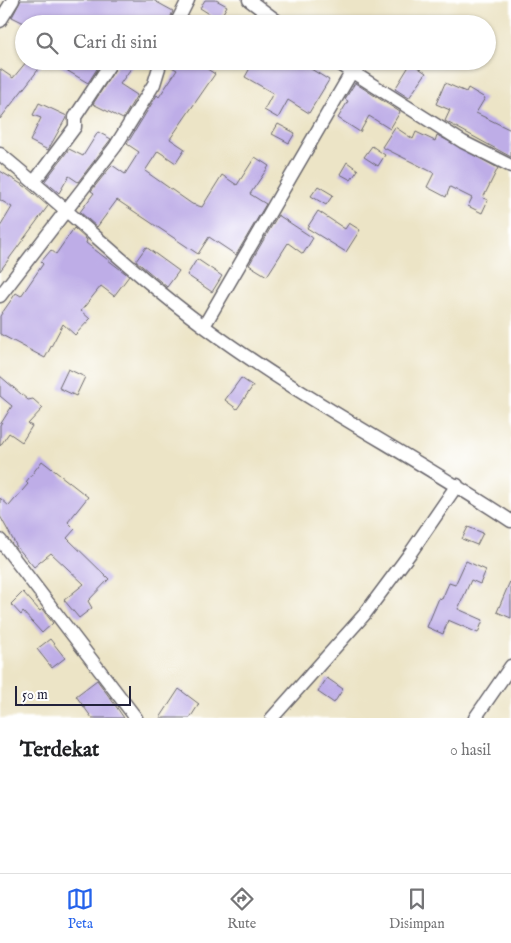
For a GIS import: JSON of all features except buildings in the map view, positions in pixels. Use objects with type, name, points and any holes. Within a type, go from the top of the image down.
[{"type":"street","points":[[0,21],[13,0]]},
{"type":"street","points":[[180,15],[188,0]]},
{"type":"street","points":[[249,0],[269,15]]},
{"type":"street","points":[[34,182],[75,127],[75,117],[106,70]]},
{"type":"street","points":[[0,296],[115,147],[149,92],[157,70]]},
{"type":"street","points":[[347,70],[463,142],[511,166]]},
{"type":"street","points":[[204,326],[351,73]]},
{"type":"street","points":[[0,154],[68,210],[144,278],[204,326],[325,406],[456,485],[511,521]]},
{"type":"street","points":[[272,718],[364,615],[411,552],[456,485]]},
{"type":"street","points":[[0,540],[136,718]]},
{"type":"street","points":[[475,718],[511,666]]}]
